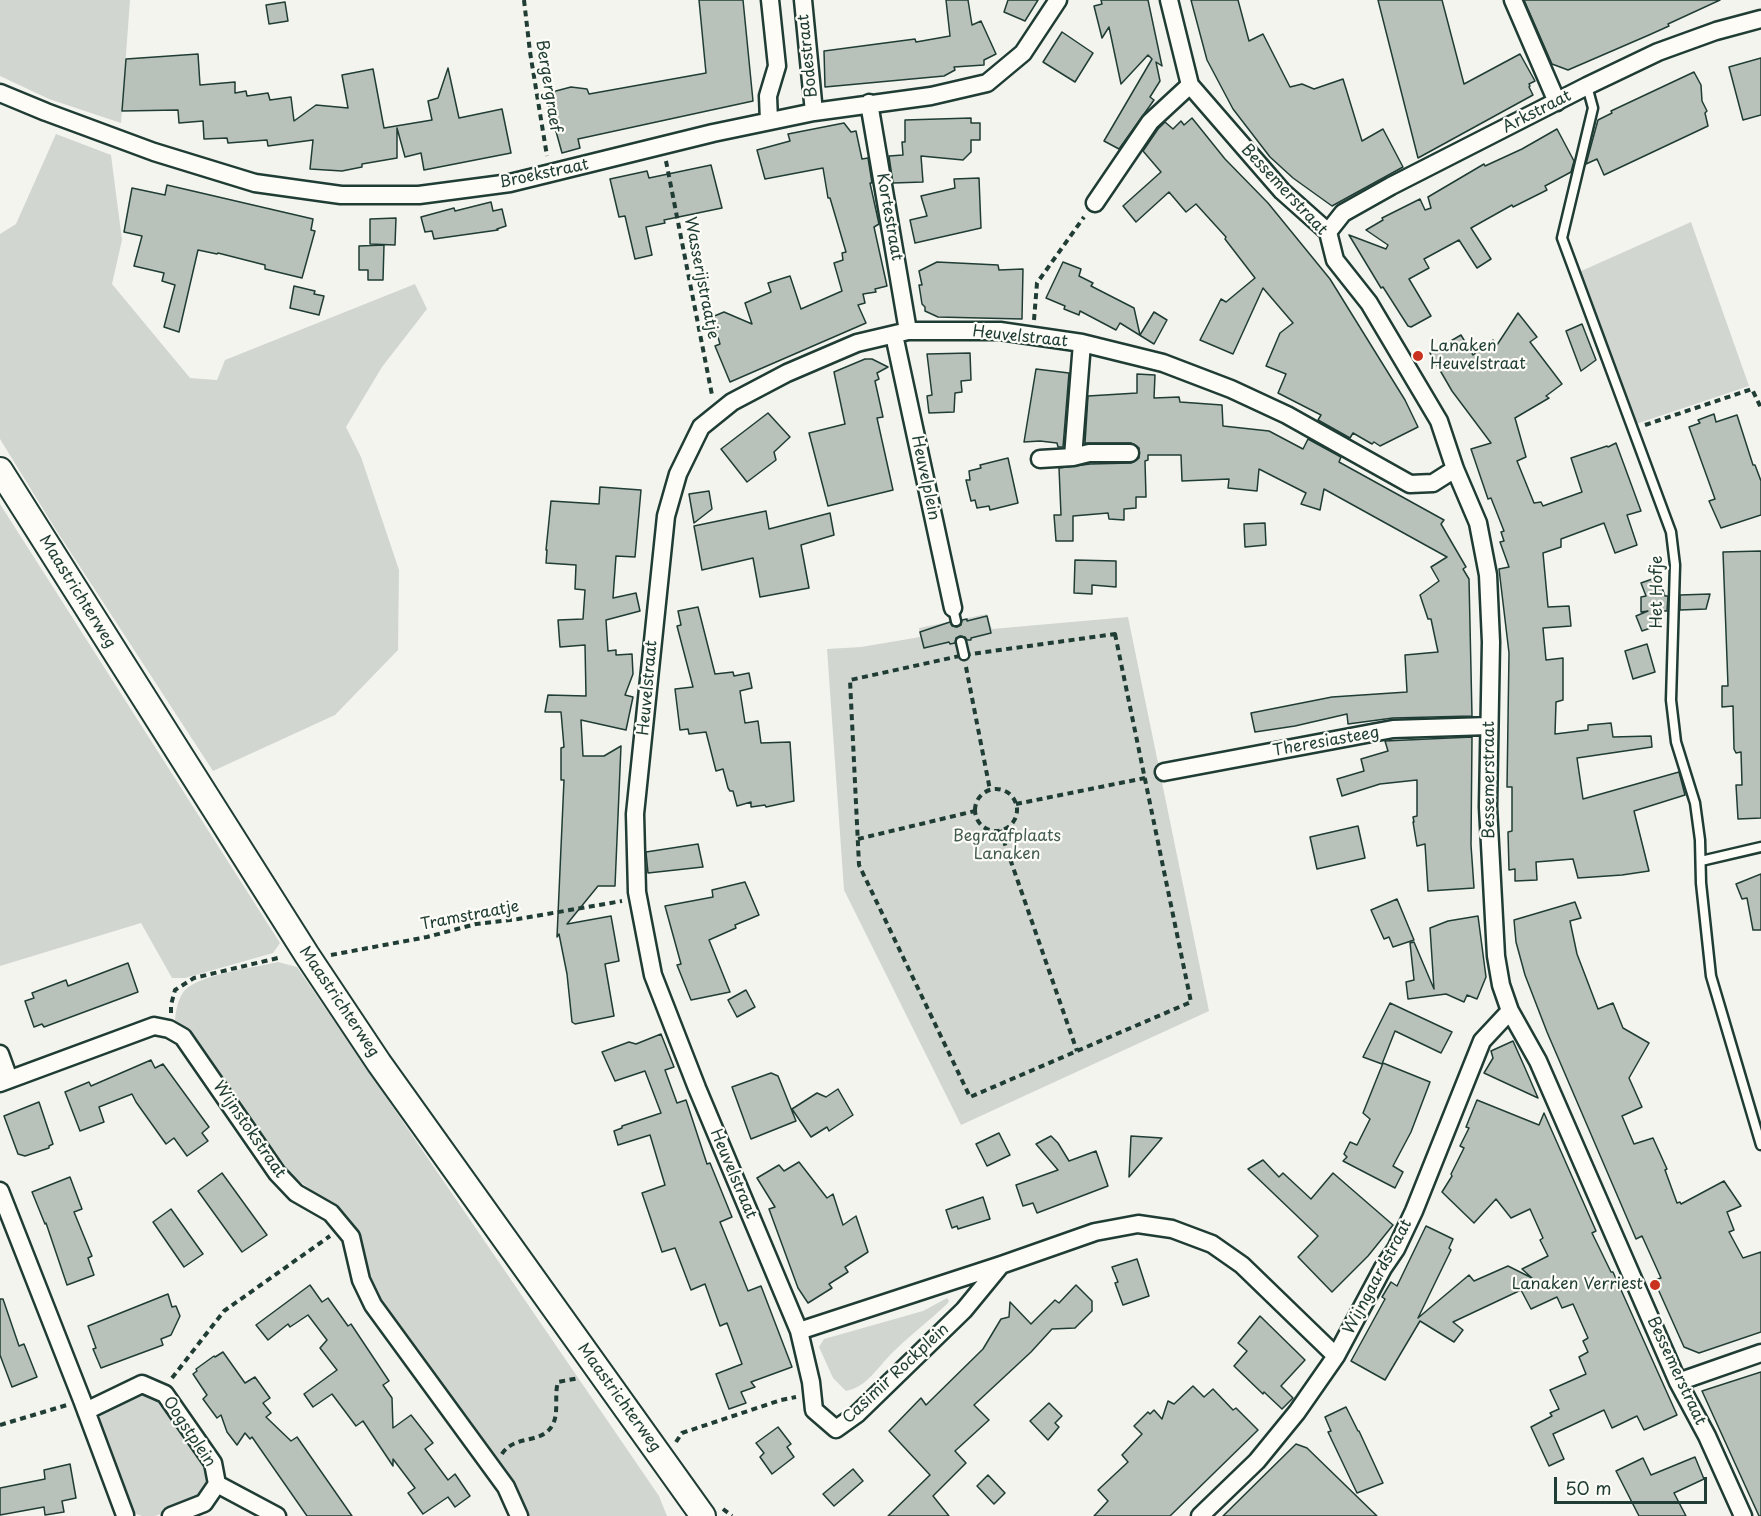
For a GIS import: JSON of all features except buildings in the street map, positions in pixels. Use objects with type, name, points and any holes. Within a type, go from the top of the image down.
[{"type":"main road","name":"Maastrichterweg","points":[[0,470],[307,955],[380,1063],[703,1516]]},
{"type":"street","name":"Bodestraat","points":[[769,122],[768,96],[777,66],[770,0]]},
{"type":"street","name":"Bodestraat","points":[[803,0],[814,112]]},
{"type":"street","name":"Broekstraat","points":[[0,93],[154,152],[255,183],[341,195],[419,195],[510,183],[814,112],[931,96],[987,83],[1023,53],[1058,0]]},
{"type":"street","name":"Bessemerstraat","points":[[1169,0],[1190,85],[1282,191],[1328,232],[1335,260],[1369,303],[1439,422],[1455,469],[1478,523],[1488,575],[1491,642],[1488,807],[1496,956],[1501,985],[1510,1011],[1538,1061],[1678,1382],[1707,1436],[1743,1516]]},
{"type":"street","points":[[1513,0],[1557,102]]},
{"type":"street","name":"Arkstraat","points":[[1328,232],[1343,213],[1587,86],[1658,52],[1761,18]]},
{"type":"street","points":[[1095,203],[1150,122],[1190,85]]},
{"type":"street","name":"Kortestraat","points":[[870,103],[901,333]]},
{"type":"street","name":"Heuvelstraat","points":[[799,1331],[653,975],[638,898],[636,814],[666,516],[678,474],[701,427],[732,402],[787,373],[857,343],[901,333],[1000,331],[1082,343],[1163,363],[1231,389],[1287,415],[1410,484],[1433,483],[1455,469]]},
{"type":"street","name":"Heuvelplein","points":[[901,333],[955,614]]},
{"type":"street","name":"Heuvelstraat","points":[[1073,457],[1082,343]]},
{"type":"street","points":[[1040,459],[1073,457],[1089,453],[1130,453]]},
{"type":"street","name":"Theresiasteeg","points":[[1164,772],[1393,729],[1489,726]]},
{"type":"street","name":"Wijngaardstraat","points":[[1200,1516],[1257,1461],[1297,1412],[1336,1356],[1383,1268],[1396,1249],[1414,1211],[1482,1041],[1510,1011]]},
{"type":"street","points":[[0,1054],[4,1081],[154,1026],[169,1029]]},
{"type":"street","name":"Wijnstokstraat","points":[[169,1029],[183,1037],[278,1173],[296,1193],[331,1213],[351,1237],[361,1280],[373,1305],[506,1487],[519,1516]]},
{"type":"street","points":[[0,1191],[125,1516]]},
{"type":"street","points":[[799,1331],[1095,1232],[1138,1224],[1172,1229],[1212,1244],[1242,1265],[1336,1356]]},
{"type":"street","name":"Casimir Rockplein","points":[[799,1331],[814,1410],[836,1429],[856,1414],[964,1310],[1001,1265]]},
{"type":"street","points":[[1678,1382],[1761,1353]]},
{"type":"street","name":"Oogstplein","points":[[84,1406],[142,1384],[165,1394],[213,1463],[217,1484],[204,1503],[171,1516]]},
{"type":"street","name":"Oogstplein","points":[[217,1484],[276,1516]]},
{"type":"lane","name":"Het Hofje","points":[[1587,86],[1593,108],[1562,238],[1671,532],[1676,565],[1671,700],[1676,742],[1695,803],[1711,976],[1761,1145]]},
{"type":"lane","points":[[961,642],[964,655]]},
{"type":"lane","points":[[1701,861],[1761,847]]},
{"type":"path","name":"Bergergraef","points":[[524,0],[549,175]]},
{"type":"path","name":"Wasserijstraatje","points":[[663,146],[716,415]]},
{"type":"path","points":[[1032,336],[1037,283],[1095,203]]},
{"type":"path","points":[[1634,429],[1752,389],[1761,408]]},
{"type":"path","points":[[1115,634],[1191,1002],[970,1097],[859,865],[850,680],[964,655],[1115,634]]},
{"type":"path","points":[[964,655],[990,790]]},
{"type":"path","points":[[1016,804],[1145,778],[1164,772]]},
{"type":"path","points":[[990,790],[1006,791],[1016,804],[1017,812],[1014,821],[1008,827],[991,830],[977,819],[975,811],[979,798],[990,790]]},
{"type":"path","points":[[858,839],[975,811]]},
{"type":"path","points":[[999,830],[1077,1052]]},
{"type":"path","name":"Tramstraatje","points":[[169,1029],[175,990],[194,978],[278,957],[340,954],[427,937],[476,924],[638,898]]},
{"type":"path","points":[[161,1391],[224,1311],[343,1227]]},
{"type":"path","points":[[496,1474],[502,1452],[511,1444],[527,1438],[539,1438],[552,1426],[555,1418],[558,1382],[569,1378],[590,1379],[604,1376]]},
{"type":"path","points":[[670,1469],[676,1440],[682,1433],[782,1400],[812,1395]]},
{"type":"path","points":[[0,1425],[84,1406]]},
{"type":"green space","points":[[0,0],[130,0],[121,123],[49,99],[0,76]]},
{"type":"green space","points":[[56,134],[111,155],[122,240],[112,284],[190,378],[217,380],[225,360],[415,284],[427,309],[382,367],[346,427],[361,457],[399,570],[398,650],[335,715],[213,771],[56,530],[0,439],[0,234],[16,224]]},
{"type":"green space","points":[[1691,222],[1749,386],[1636,424],[1579,272]]},
{"type":"green space","points":[[0,504],[280,943],[273,953],[185,978],[172,978],[141,923],[0,966]]},
{"type":"green space","name":"Begraafplaats Lanaken","points":[[987,614],[992,629],[1128,617],[1209,1011],[961,1125],[844,890],[827,649],[861,647],[920,637],[919,628]]},
{"type":"green space","points":[[278,962],[297,967],[659,1496],[667,1516],[528,1516],[512,1486],[373,1290],[362,1247],[349,1220],[337,1207],[291,1174],[189,1033],[175,1020],[181,997],[192,985],[215,976]]},
{"type":"green space","points":[[947,1298],[949,1301],[947,1304],[898,1347],[860,1386],[846,1391],[833,1378],[819,1347],[824,1339],[923,1311]]},
{"type":"green space","points":[[140,1392],[162,1400],[209,1466],[211,1485],[198,1500],[155,1516],[136,1514],[128,1503],[97,1421],[105,1406]]},
{"type":"place","name":"Lanaken Heuvelstraat","points":[[1418,356]]},
{"type":"place","name":"Lanaken Verriest","points":[[1655,1285]]}]
